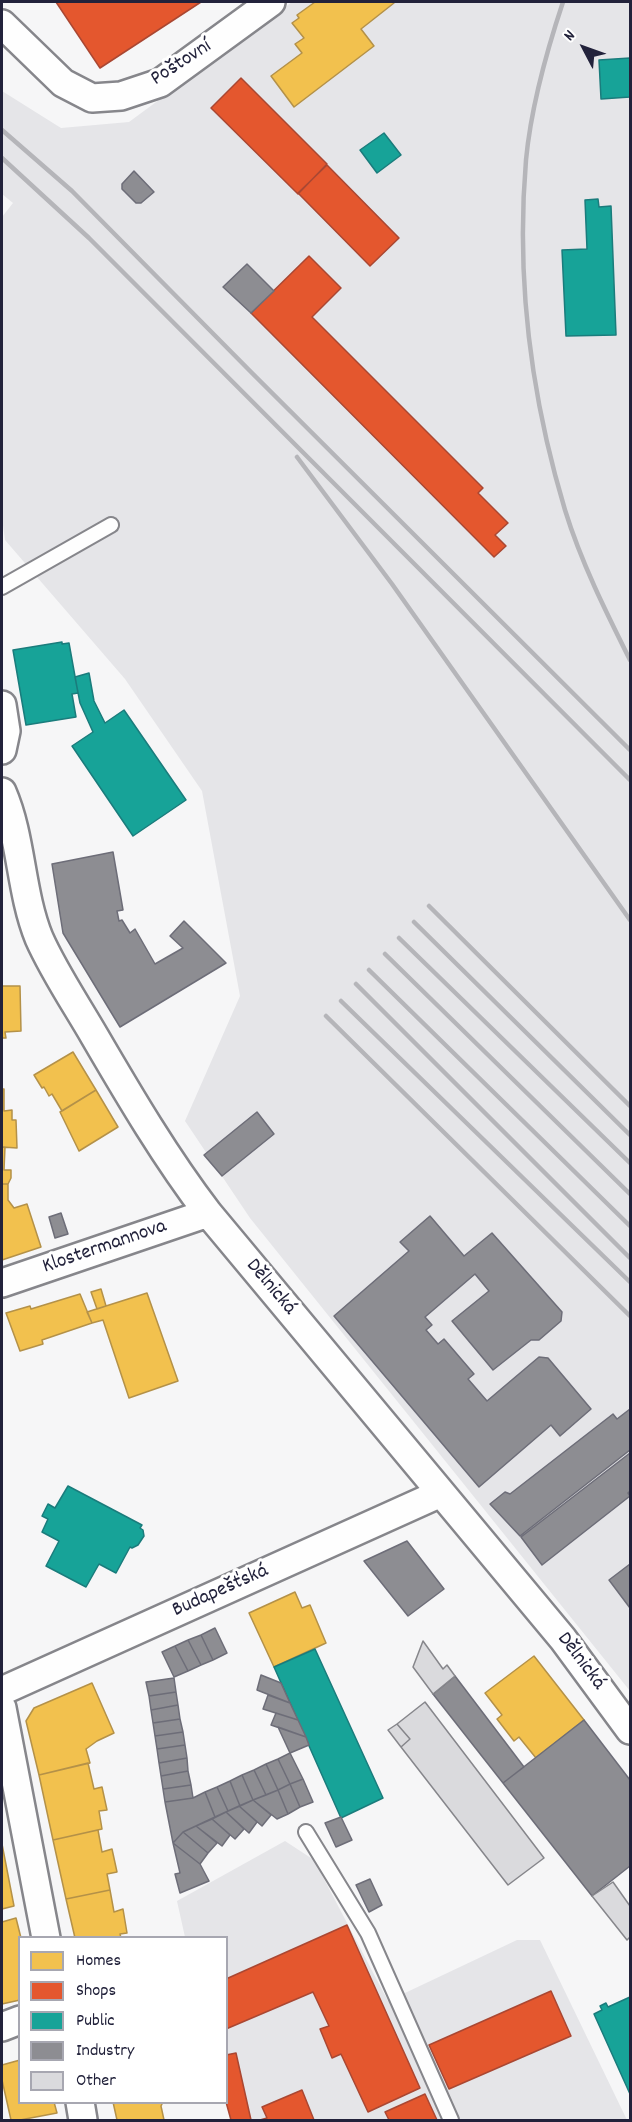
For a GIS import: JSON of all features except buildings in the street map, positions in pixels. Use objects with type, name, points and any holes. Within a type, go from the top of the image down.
[{"type":"street","name":"Poštovní","points":[[2,24],[63,83],[92,98],[121,96],[160,83],[271,2]]},
{"type":"street","points":[[2,705],[6,731],[2,750]]},
{"type":"street","name":"Dělnická","points":[[2,792],[15,837],[30,911],[49,957],[120,1080],[183,1180],[563,1639],[630,1730]]},
{"type":"street","name":"Klostermannova","points":[[2,1283],[208,1213]]},
{"type":"street","name":"Budapešťská","points":[[2,1691],[441,1493]]},
{"type":"street","points":[[2,1708],[46,1936]]},
{"type":"street","points":[[2,2027],[18,2021]]},
{"type":"street","points":[[80,2104],[83,2121]]},
{"type":"lane","points":[[2,587],[111,525]]},
{"type":"lane","points":[[306,1832],[368,1933],[451,2121]]},
{"type":"shaded area","points":[[292,2],[630,2],[630,1691],[250,1218],[185,1121],[240,996],[202,791],[125,679],[5,540],[2,518],[2,217],[13,203],[2,194],[2,91],[61,128],[129,122]]},
{"type":"shaded area","points":[[285,1841],[314,1860],[388,2001],[517,1940],[540,1940],[627,2120],[230,2120],[226,2104],[228,1936],[185,1936],[177,1901]]},
{"type":"railway","points":[[563,2],[540,80],[526,160],[523,249],[529,337],[543,424],[565,510],[586,568],[630,660]]},
{"type":"railway","points":[[2,130],[72,191],[630,750]]},
{"type":"railway","points":[[2,158],[89,238],[630,780]]},
{"type":"railway","points":[[297,457],[392,584],[630,920]]},
{"type":"railway","points":[[429,906],[630,1106]]},
{"type":"railway","points":[[414,922],[630,1135]]},
{"type":"railway","points":[[399,938],[630,1163]]},
{"type":"railway","points":[[385,954],[630,1194]]},
{"type":"railway","points":[[369,970],[630,1226]]},
{"type":"railway","points":[[356,984],[630,1258]]},
{"type":"railway","points":[[341,1001],[630,1282]]},
{"type":"railway","points":[[326,1016],[630,1316]]}]
